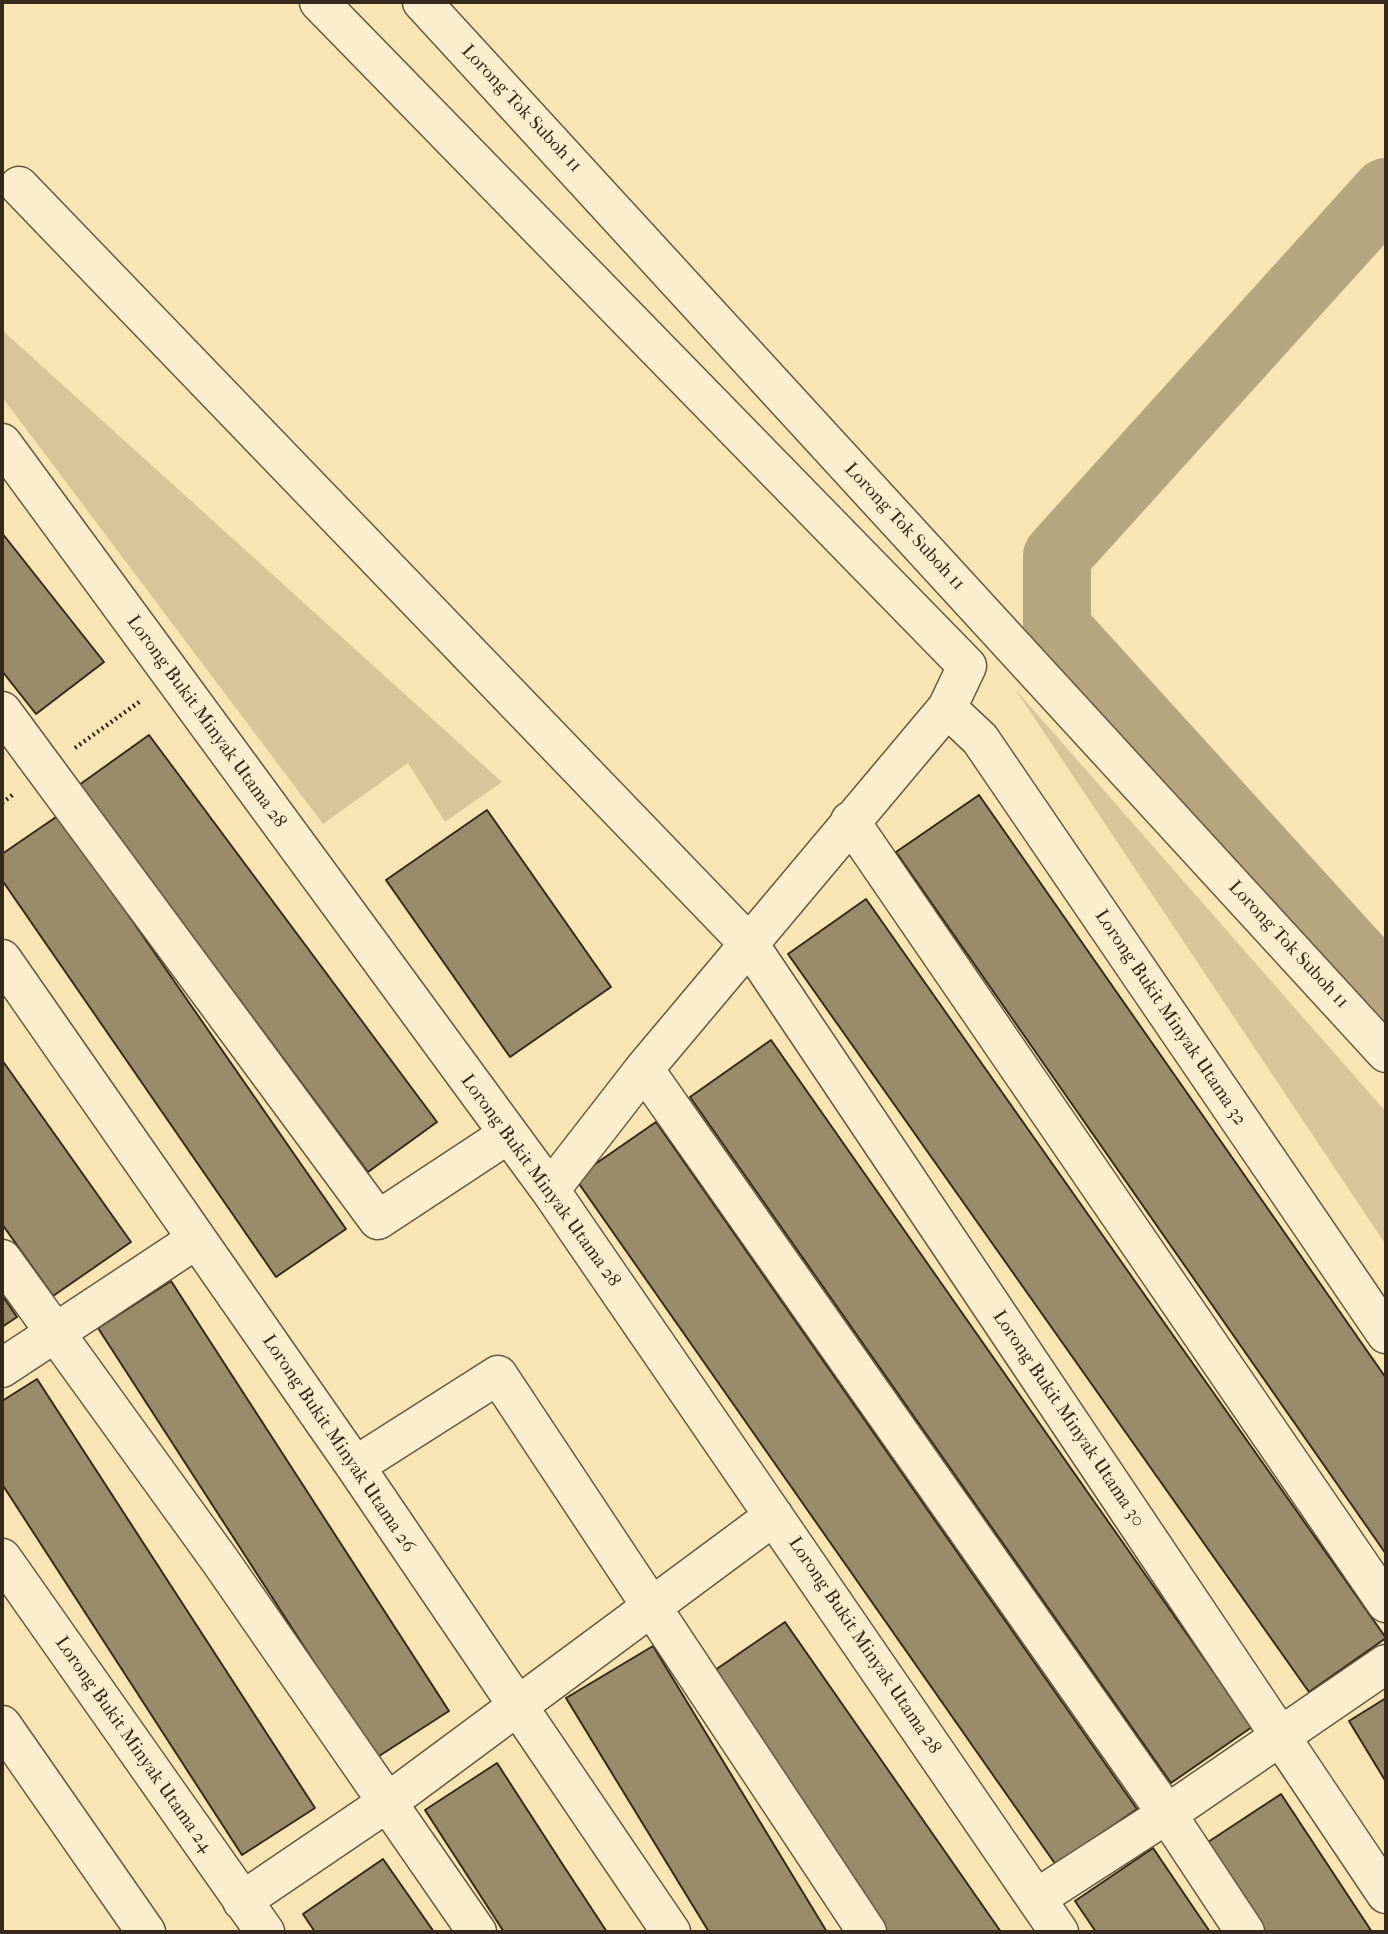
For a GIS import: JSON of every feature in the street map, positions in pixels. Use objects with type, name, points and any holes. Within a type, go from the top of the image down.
[{"type":"street","points":[[319,2],[967,666],[947,708],[644,1069],[550,1190]]},
{"type":"street","name":"Lorong Tok Suboh 11","points":[[422,2],[1386,1053]]},
{"type":"street","name":"Lorong Bukit Minyak Utama 30","points":[[19,186],[749,944],[1386,1894]]},
{"type":"street","name":"Lorong Bukit Minyak Utama 28","points":[[2,443],[507,1135],[550,1190],[1059,1932]]},
{"type":"street","name":"Lorong Bukit Minyak Utama 32","points":[[947,708],[980,739],[1386,1334]]},
{"type":"street","points":[[2,711],[378,1220],[507,1135]]},
{"type":"street","points":[[850,821],[1386,1602]]},
{"type":"street","name":"Lorong Bukit Minyak Utama 26","points":[[2,959],[355,1466],[671,1932]]},
{"type":"street","points":[[644,1069],[1167,1814],[1245,1932]]},
{"type":"street","points":[[2,1368],[197,1239]]},
{"type":"street","points":[[2,1259],[221,1562],[477,1932]]},
{"type":"street","points":[[355,1466],[498,1375],[867,1932]]},
{"type":"street","points":[[242,1901],[388,1802],[649,1606],[774,1516]]},
{"type":"street","name":"Lorong Bukit Minyak Utama 24","points":[[2,1558],[265,1932]]},
{"type":"street","points":[[1037,1898],[1167,1814],[1386,1664]]},
{"type":"street","points":[[2,1725],[146,1932]]},
{"type":"path","points":[[2,803],[173,677]]},
{"type":"shaded area","points":[[2,330],[502,782],[445,822],[408,763],[323,824],[2,397]]},
{"type":"shaded area","points":[[1015,689],[1386,1112],[1386,1245]]},
{"type":"building","points":[[2,533],[104,662],[36,714],[2,671]]},
{"type":"building","points":[[149,735],[437,1122],[368,1172],[79,785]]},
{"type":"building","points":[[979,795],[1386,1378],[1386,1554],[896,852]]},
{"type":"building","points":[[487,810],[611,987],[510,1057],[386,880]]},
{"type":"building","points":[[59,815],[346,1229],[276,1277],[2,880],[2,854]]},
{"type":"building","points":[[866,899],[1386,1638],[1309,1692],[788,954]]},
{"type":"building","points":[[771,1040],[1252,1727],[1171,1783],[690,1097]]},
{"type":"building","points":[[2,1060],[131,1242],[53,1296],[2,1224]]},
{"type":"building","points":[[656,1122],[1137,1809],[1056,1865],[575,1178]]},
{"type":"building","points":[[171,1281],[449,1711],[376,1758],[98,1328]]},
{"type":"building","points":[[2,1295],[17,1317],[2,1327]]},
{"type":"building","points":[[37,1379],[315,1808],[242,1855],[2,1484],[2,1401]]},
{"type":"building","points":[[785,1622],[1001,1932],[883,1932],[705,1677]]},
{"type":"building","points":[[653,1646],[827,1932],[709,1932],[566,1698]]},
{"type":"building","points":[[1386,1698],[1386,1782],[1349,1721]]},
{"type":"building","points":[[497,1763],[607,1932],[504,1932],[425,1810]]},
{"type":"building","points":[[1281,1794],[1372,1932],[1259,1932],[1202,1846]]},
{"type":"building","points":[[1153,1848],[1210,1932],[1096,1932],[1075,1901]]},
{"type":"building","points":[[383,1859],[434,1932],[315,1932],[303,1914]]},
{"type":"waterway","points":[[1386,192],[1057,556],[1057,628],[1386,990]]}]
